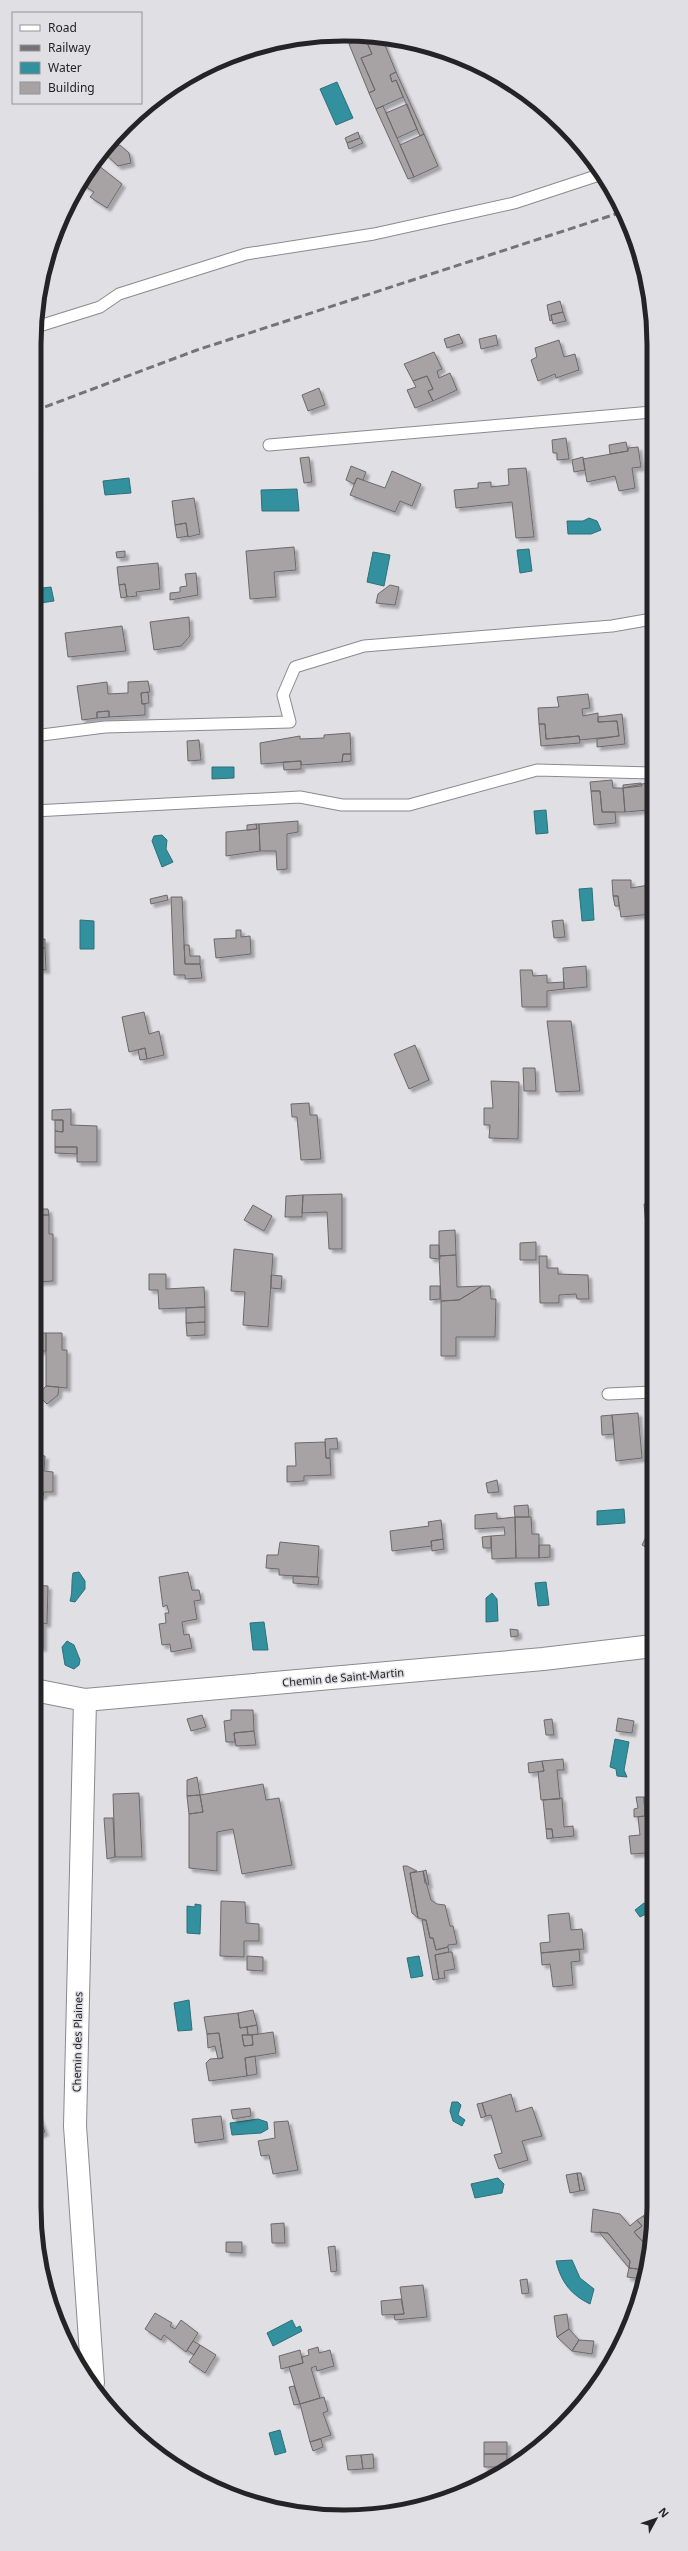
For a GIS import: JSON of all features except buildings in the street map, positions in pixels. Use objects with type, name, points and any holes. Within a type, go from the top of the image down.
[{"type":"street","name":"Chemin de Saint-Martin","points":[[41,1691],[85,1700],[543,1659],[647,1647]]},
{"type":"street","name":"Chemin des Plaines","points":[[85,1700],[75,2126],[92,2376]]},
{"type":"lane","points":[[42,325],[100,307],[119,294],[246,254],[374,234],[514,203],[596,176]]},
{"type":"lane","points":[[269,445],[647,412]]},
{"type":"lane","points":[[41,735],[105,727],[290,722],[283,695],[295,667],[364,646],[612,626],[647,620]]},
{"type":"lane","points":[[41,811],[300,797],[342,805],[409,805],[537,770],[647,773]]},
{"type":"lane","points":[[608,1394],[647,1392]]},
{"type":"water","points":[[337,82],[353,118],[336,125],[320,89]]},
{"type":"water","points":[[129,478],[131,493],[105,495],[103,481]]},
{"type":"water","points":[[297,489],[299,511],[262,511],[261,490]]},
{"type":"water","points":[[589,518],[597,521],[601,530],[591,534],[568,534],[567,521],[583,521]]},
{"type":"water","points":[[529,549],[532,571],[520,573],[517,550]]},
{"type":"water","points":[[373,552],[390,555],[384,586],[367,582]]},
{"type":"water","points":[[51,587],[54,601],[41,603],[41,588]]},
{"type":"water","points":[[212,767],[234,767],[234,778],[212,779]]},
{"type":"water","points":[[546,810],[548,833],[536,834],[534,811]]},
{"type":"water","points":[[162,835],[167,840],[166,849],[173,862],[162,867],[152,841],[154,836]]},
{"type":"water","points":[[592,888],[594,920],[582,921],[579,889]]},
{"type":"water","points":[[80,920],[94,921],[94,949],[80,949]]},
{"type":"water","points":[[624,1509],[625,1523],[597,1525],[597,1511]]},
{"type":"water","points":[[79,1572],[85,1581],[85,1589],[75,1602],[70,1601],[73,1573]]},
{"type":"water","points":[[546,1582],[549,1605],[538,1606],[535,1583]]},
{"type":"water","points":[[492,1593],[497,1599],[498,1621],[486,1622],[486,1598]]},
{"type":"water","points":[[264,1622],[268,1650],[253,1650],[250,1623]]},
{"type":"water","points":[[67,1641],[74,1645],[80,1660],[79,1665],[74,1669],[65,1665],[62,1647]]},
{"type":"water","points":[[615,1739],[629,1742],[624,1770],[627,1777],[617,1776],[616,1769],[610,1767]]},
{"type":"water","points":[[644,1903],[647,1904],[647,1914],[640,1917],[635,1910]]},
{"type":"water","points":[[195,1904],[201,1905],[200,1934],[187,1933],[187,1906],[195,1907]]},
{"type":"water","points":[[419,1956],[423,1976],[411,1978],[407,1958]]},
{"type":"water","points":[[189,2000],[192,2030],[178,2031],[174,2003]]},
{"type":"water","points":[[452,2102],[458,2102],[461,2105],[458,2115],[465,2120],[462,2126],[453,2121],[450,2111]]},
{"type":"water","points":[[258,2119],[267,2122],[268,2129],[261,2133],[232,2135],[230,2123]]},
{"type":"water","points":[[498,2178],[504,2184],[502,2193],[475,2198],[471,2184]]},
{"type":"water","points":[[572,2260],[580,2278],[594,2289],[590,2304],[572,2292],[558,2269],[556,2261]]},
{"type":"water","points":[[292,2320],[296,2328],[300,2326],[302,2331],[273,2346],[267,2333]]},
{"type":"water","points":[[280,2430],[286,2452],[275,2455],[269,2433]]},
{"type":"railway","points":[[41,408],[197,350],[618,213]]}]
